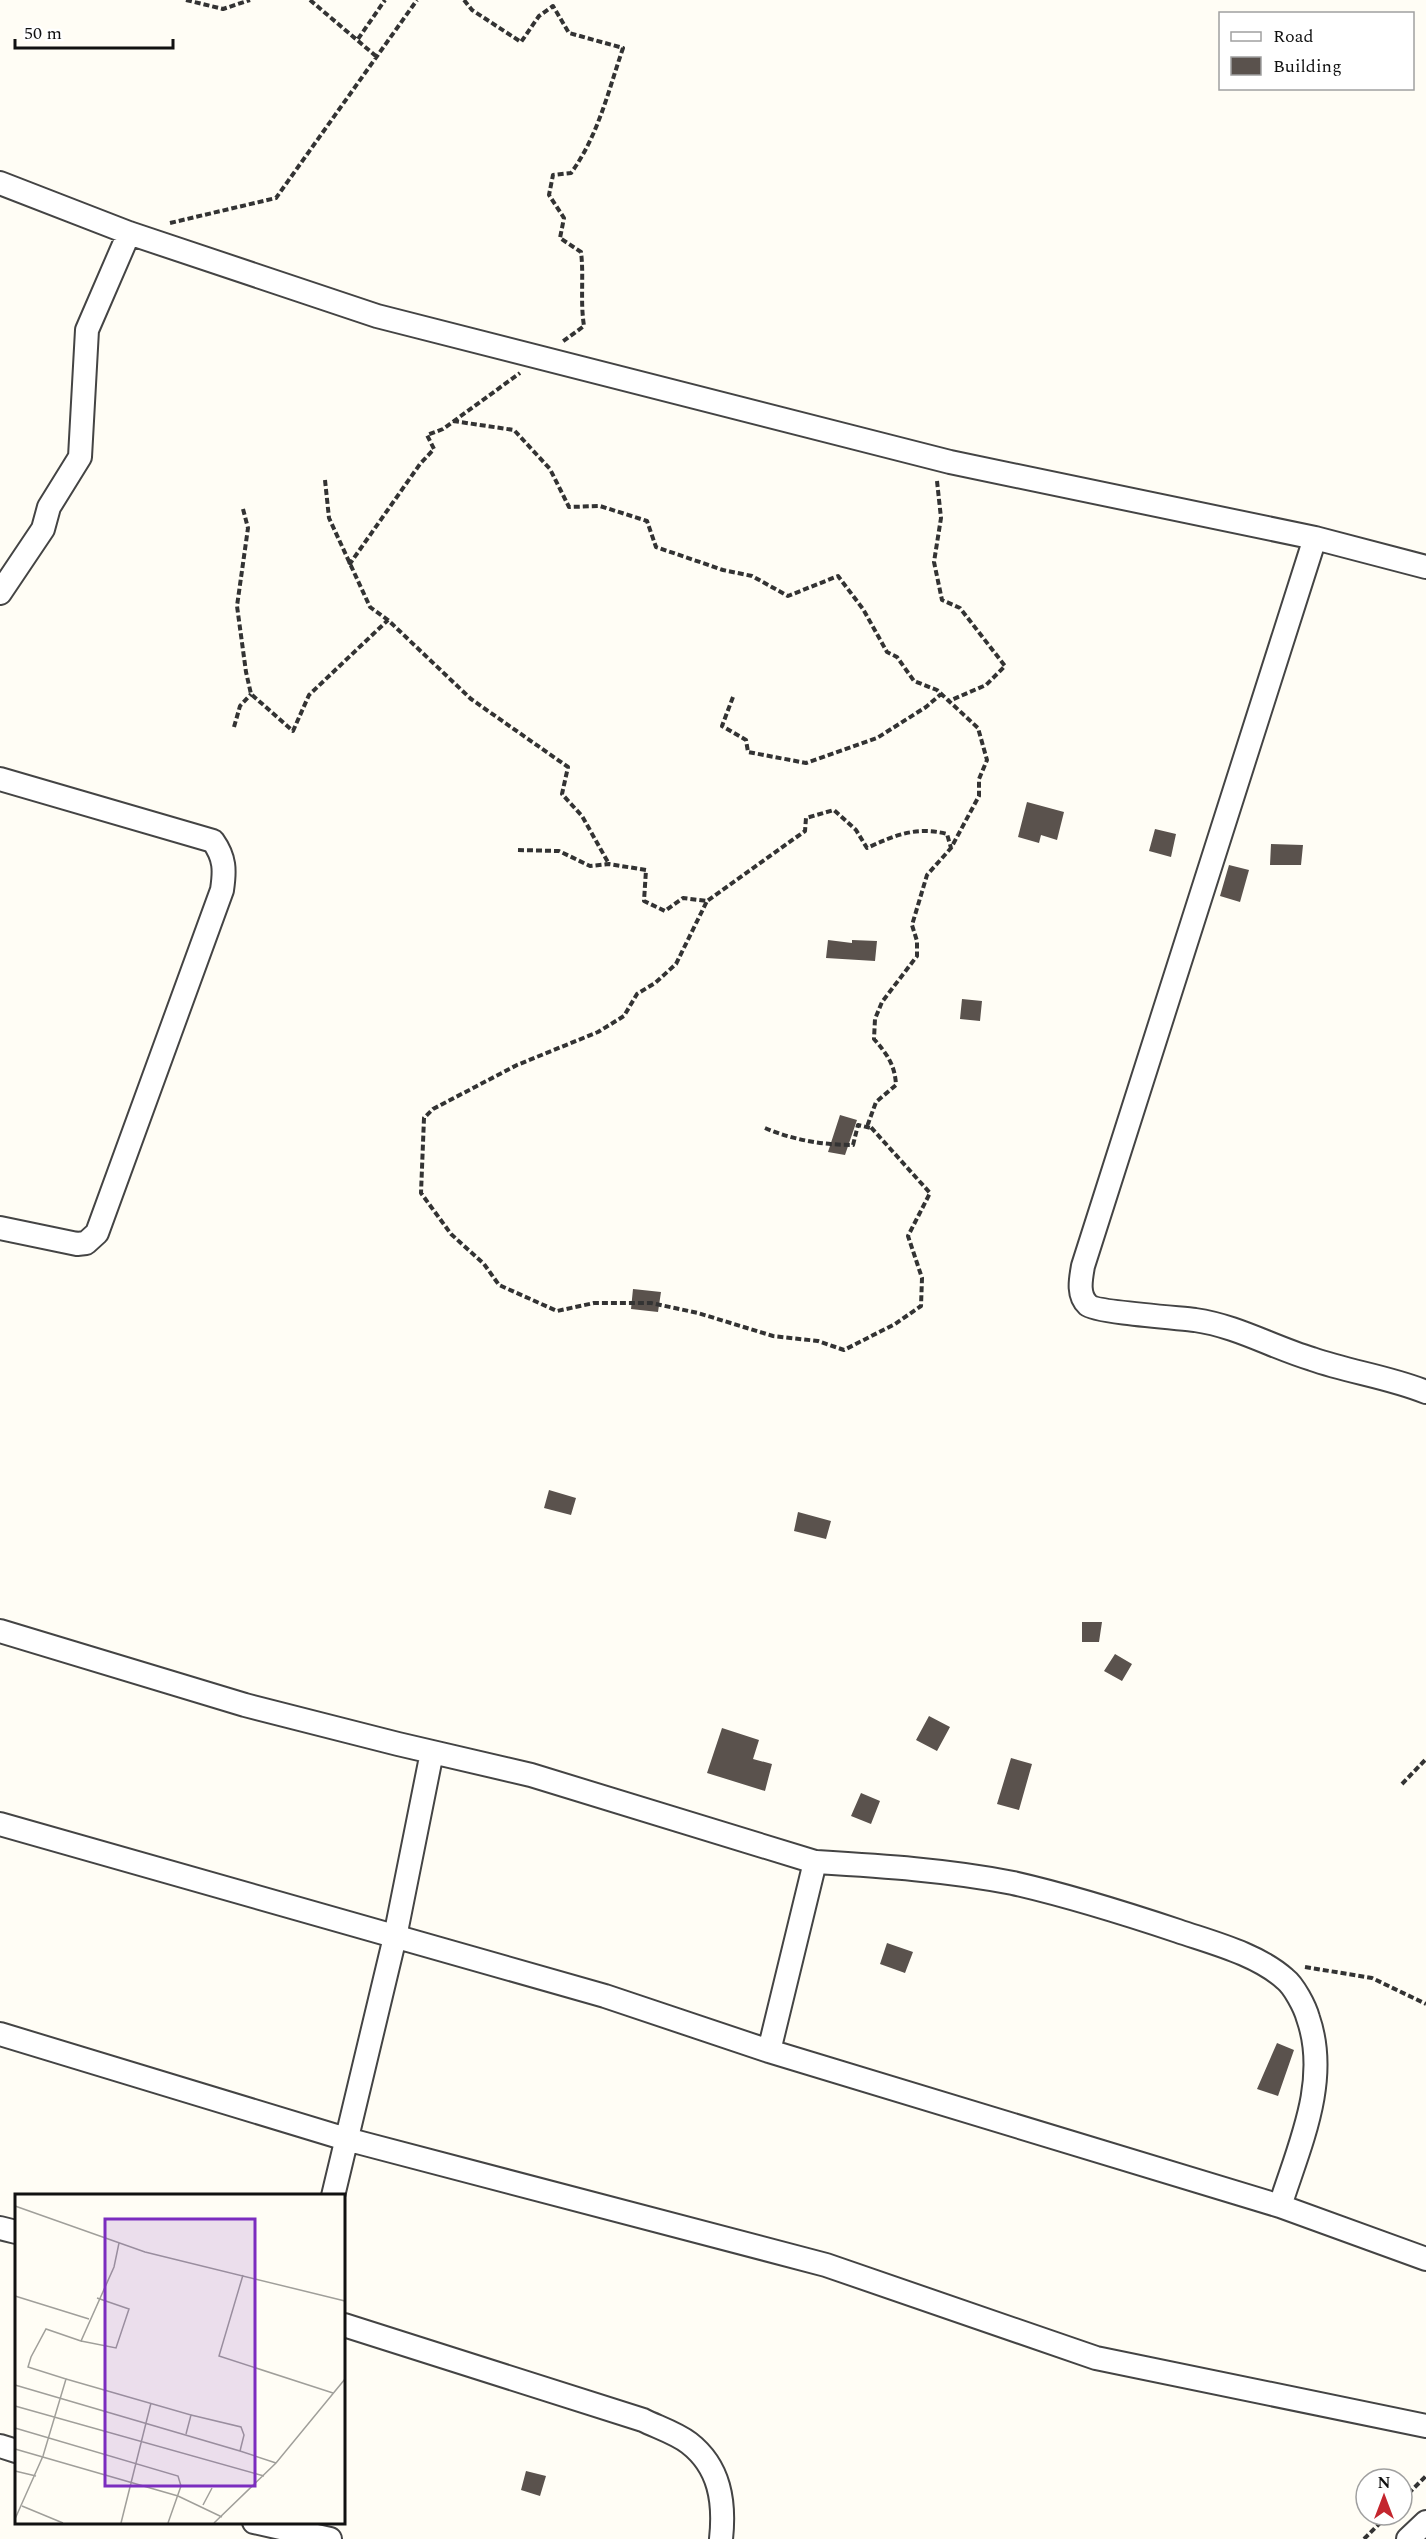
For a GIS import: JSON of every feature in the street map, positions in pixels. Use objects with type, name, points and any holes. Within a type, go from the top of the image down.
[{"type":"street","points":[[0,183],[129,233],[377,316],[950,462],[1315,538],[1426,567]]},
{"type":"street","points":[[0,593],[43,528],[49,507],[80,457],[87,330],[129,233]]},
{"type":"street","points":[[1315,538],[1083,1266],[1080,1291],[1084,1300],[1096,1310],[1137,1312],[1213,1323],[1335,1367],[1406,1384],[1426,1392]]},
{"type":"street","points":[[0,779],[213,841],[222,855],[225,870],[222,890],[97,1233],[86,1243],[77,1244],[0,1228]]},
{"type":"street","points":[[0,1631],[245,1704],[531,1775],[815,1862],[954,1874],[1012,1883],[1099,1904],[1207,1941],[1261,1963],[1287,1980],[1308,2017],[1316,2055],[1313,2106],[1280,2206]]},
{"type":"street","points":[[333,2194],[395,1937],[432,1752]]},
{"type":"street","points":[[0,1824],[604,1996],[769,2051],[1280,2206],[1426,2259]]},
{"type":"street","points":[[769,2051],[815,1862]]},
{"type":"street","points":[[0,2034],[346,2139],[826,2265],[1096,2358],[1426,2426]]},
{"type":"street","points":[[0,2228],[15,2232]]},
{"type":"street","points":[[345,2325],[643,2420],[688,2442],[710,2464],[722,2495],[721,2539]]},
{"type":"street","points":[[0,2446],[15,2451]]},
{"type":"street","points":[[1408,2539],[1426,2522]]},
{"type":"street","points":[[256,2527],[330,2539]]},
{"type":"path","points":[[186,0],[223,9],[250,0]]},
{"type":"path","points":[[310,0],[377,57]]},
{"type":"path","points":[[358,39],[385,0]]},
{"type":"path","points":[[163,225],[276,198],[417,0]]},
{"type":"path","points":[[349,565],[420,464],[434,449],[427,435],[453,421],[584,326],[582,311],[584,279],[580,252],[560,238],[564,218],[549,195],[553,176],[571,173],[592,139],[623,48],[568,33],[554,6],[539,16],[521,42],[472,10],[464,0]]},
{"type":"path","points":[[453,421],[514,430],[550,469],[569,507],[600,506],[647,521],[656,547],[723,570],[752,576],[788,596],[838,576],[863,609],[887,652],[897,657],[914,681],[941,694],[978,728],[987,760],[979,779],[980,796],[951,848],[927,875],[912,925],[918,956],[882,1002],[875,1019],[874,1039],[890,1058],[896,1084],[876,1102],[868,1124],[930,1193],[908,1236],[922,1278],[921,1306],[895,1324],[844,1350],[818,1341],[773,1336],[698,1312],[651,1303],[594,1303],[557,1311],[499,1285],[484,1264],[452,1234],[421,1193],[424,1118],[433,1109],[517,1065],[598,1032],[624,1016],[637,994],[655,983],[676,964],[707,901],[805,831],[806,818],[834,810],[856,830],[867,848],[900,832],[931,830],[947,834],[951,848]]},
{"type":"path","points":[[949,701],[986,685],[1005,666],[960,608],[942,600],[934,562],[941,518],[936,479],[950,462]]},
{"type":"path","points":[[325,480],[329,518],[370,607],[388,620],[471,699],[567,767],[562,794],[582,816],[609,864]]},
{"type":"path","points":[[243,509],[248,528],[237,606],[239,636],[251,694],[293,731],[309,695],[388,620]]},
{"type":"path","points":[[234,727],[240,706],[251,694]]},
{"type":"path","points":[[733,697],[722,726],[746,740],[748,752],[806,763],[877,738],[926,707],[941,694]]},
{"type":"path","points":[[518,850],[559,851],[590,866],[609,864],[646,870],[644,901],[665,911],[683,898],[707,901]]},
{"type":"path","points":[[765,1128],[804,1141],[832,1145],[853,1145],[858,1125],[872,1129]]},
{"type":"path","points":[[1402,1784],[1426,1759]]},
{"type":"path","points":[[1295,1966],[1372,1978],[1426,2004]]},
{"type":"path","points":[[1414,2488],[1426,2476]]},
{"type":"path","points":[[1364,2539],[1376,2527]]},
{"type":"building","points":[[1027,802],[1064,812],[1057,840],[1041,835],[1039,843],[1018,837]]},
{"type":"building","points":[[1155,829],[1176,834],[1171,857],[1149,851]]},
{"type":"building","points":[[1271,844],[1303,845],[1301,865],[1270,865]]},
{"type":"building","points":[[1229,865],[1249,870],[1240,902],[1220,896]]},
{"type":"building","points":[[828,940],[852,943],[852,940],[877,941],[875,961],[826,958]]},
{"type":"building","points":[[962,999],[982,1001],[980,1021],[960,1019]]},
{"type":"building","points":[[840,1115],[857,1120],[845,1155],[828,1152]]},
{"type":"building","points":[[633,1289],[661,1292],[658,1312],[631,1309]]},
{"type":"building","points":[[549,1490],[576,1498],[571,1515],[544,1508]]},
{"type":"building","points":[[798,1512],[831,1521],[826,1539],[794,1531]]},
{"type":"building","points":[[1082,1622],[1102,1622],[1099,1642],[1082,1642]]},
{"type":"building","points":[[1115,1654],[1132,1664],[1122,1681],[1104,1671]]},
{"type":"building","points":[[929,1716],[950,1727],[937,1751],[916,1740]]},
{"type":"building","points":[[722,1728],[759,1740],[753,1759],[772,1764],[765,1791],[707,1773]]},
{"type":"building","points":[[1011,1758],[1032,1764],[1019,1810],[997,1804]]},
{"type":"building","points":[[861,1793],[880,1801],[871,1824],[851,1816]]},
{"type":"building","points":[[887,1943],[913,1952],[905,1973],[880,1964]]},
{"type":"building","points":[[1277,2043],[1294,2050],[1278,2096],[1257,2089]]},
{"type":"building","points":[[526,2471],[546,2476],[540,2496],[521,2490]]}]
